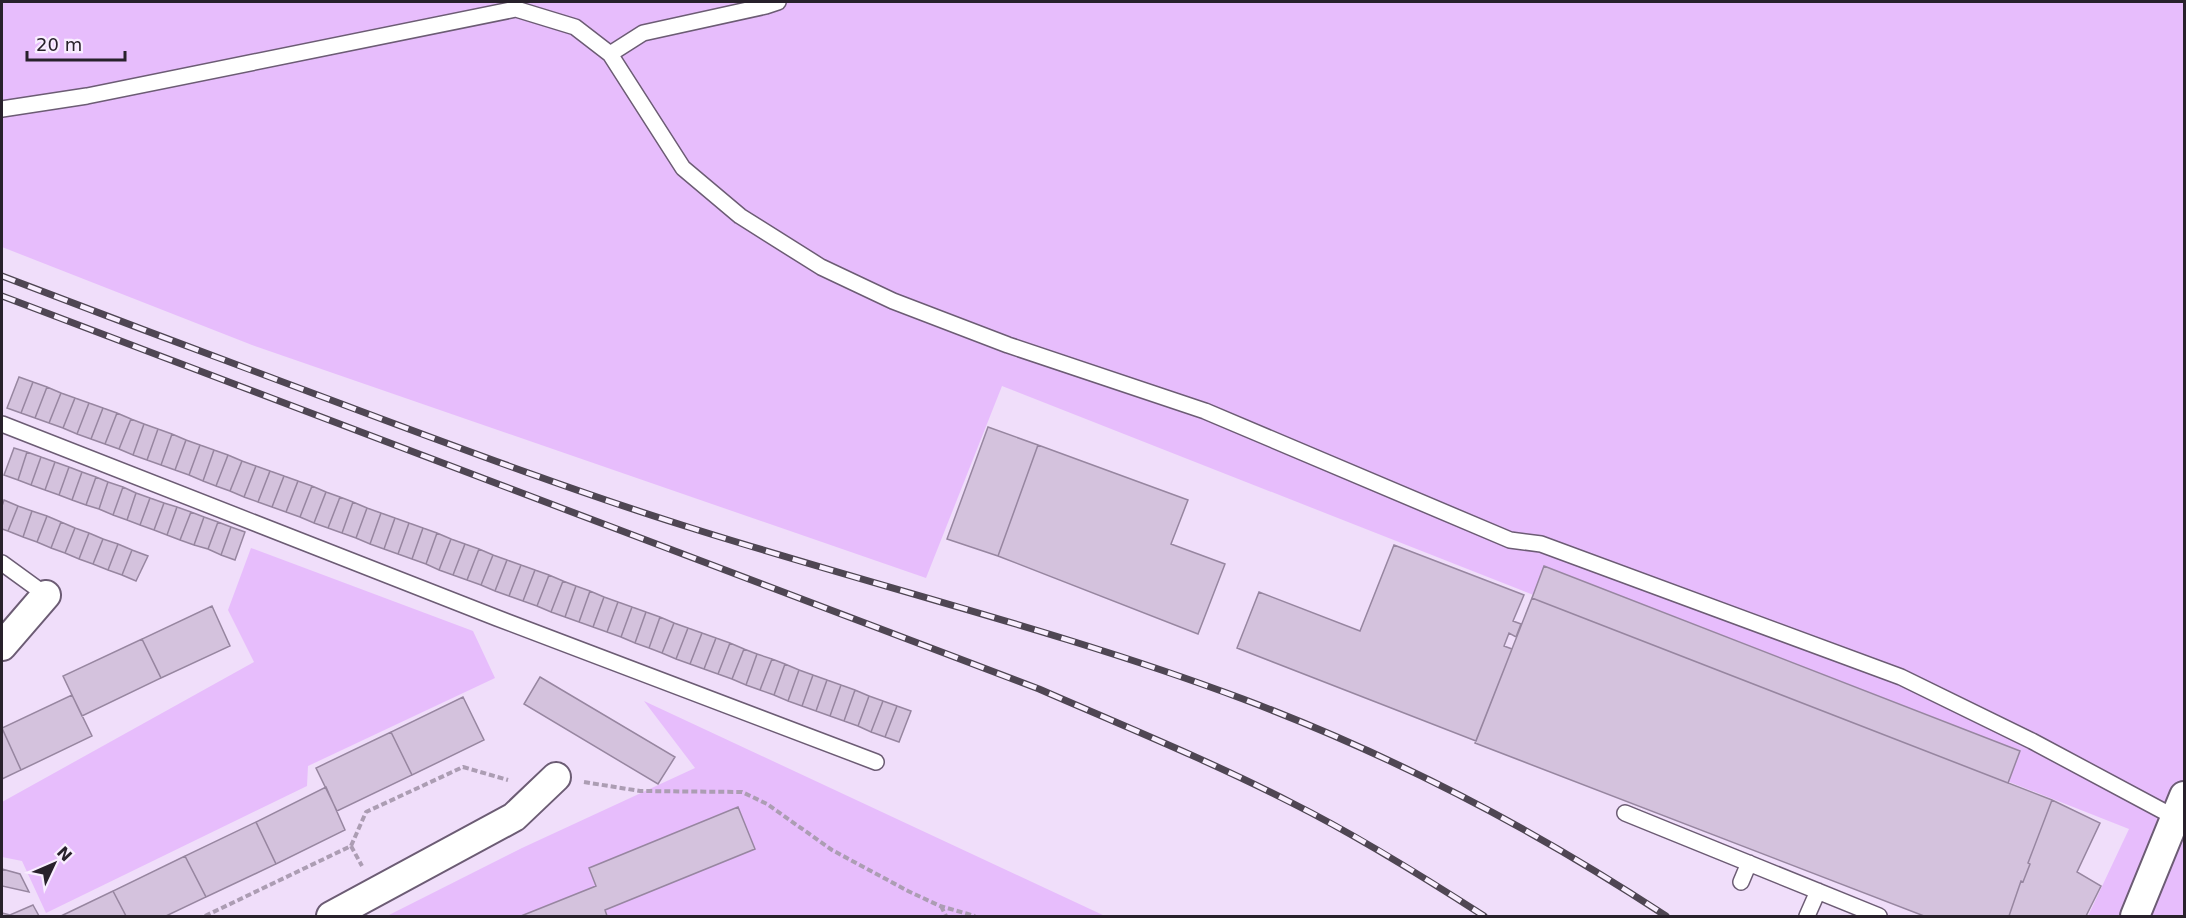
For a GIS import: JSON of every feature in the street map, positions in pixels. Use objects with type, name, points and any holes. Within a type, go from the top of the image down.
[{"type":"street","points":[[2,646],[46,595]]},
{"type":"street","points":[[332,916],[514,817],[550,784]]},
{"type":"street","points":[[2135,916],[2180,807]]},
{"type":"lane","points":[[610,54],[643,33],[778,2]]},
{"type":"lane","points":[[2,109],[87,96],[516,9],[575,27],[610,54],[683,168],[740,216],[821,267],[892,301],[1008,345],[1204,411],[1510,540],[1541,544],[1901,677],[2032,741],[2180,807]]},
{"type":"lane","points":[[2,424],[496,618],[876,762]]},
{"type":"lane","points":[[2,563],[46,595]]},
{"type":"lane","points":[[1625,813],[1879,916]]},
{"type":"lane","points":[[1741,882],[1749,863]]},
{"type":"lane","points":[[1807,916],[1818,891]]},
{"type":"path","points":[[205,916],[351,846],[366,812],[463,767],[550,784],[640,791],[742,792],[767,804],[832,850],[940,906],[975,916]]},
{"type":"path","points":[[940,906],[946,916]]},
{"type":"path","points":[[216,911],[219,916]]},
{"type":"shaded area","points":[[2,2],[2184,2],[2184,916],[2088,916],[2129,829],[1002,386],[926,578],[252,345],[2,247]]},
{"type":"shaded area","points":[[251,548],[473,631],[495,678],[308,766],[307,786],[46,913],[22,861],[2,857],[2,802],[254,662],[228,610]]},
{"type":"shaded area","points":[[644,701],[1105,916],[387,916],[522,848],[695,768]]},
{"type":"building","points":[[19,377],[33,382],[21,413],[7,408]]},
{"type":"building","points":[[33,382],[47,387],[35,418],[21,413]]},
{"type":"building","points":[[47,387],[61,393],[49,423],[35,418]]},
{"type":"building","points":[[61,393],[75,398],[63,428],[49,423]]},
{"type":"building","points":[[75,398],[89,403],[77,434],[63,428]]},
{"type":"building","points":[[89,403],[103,408],[91,439],[77,434]]},
{"type":"building","points":[[103,408],[117,413],[105,444],[91,439]]},
{"type":"building","points":[[117,413],[131,419],[119,449],[105,444]]},
{"type":"building","points":[[131,419],[144,424],[133,455],[119,449]]},
{"type":"building","points":[[144,424],[158,429],[147,460],[133,455]]},
{"type":"building","points":[[988,427],[1038,445],[998,556],[947,539]]},
{"type":"building","points":[[158,429],[172,434],[161,465],[147,460]]},
{"type":"building","points":[[172,434],[186,440],[175,470],[161,465]]},
{"type":"building","points":[[186,440],[200,445],[189,475],[175,470]]},
{"type":"building","points":[[200,445],[214,450],[203,481],[189,475]]},
{"type":"building","points":[[1038,445],[1188,500],[1171,544],[1225,564],[1198,634],[998,556]]},
{"type":"building","points":[[14,448],[27,452],[18,480],[4,475]]},
{"type":"building","points":[[214,450],[228,455],[216,486],[203,481]]},
{"type":"building","points":[[27,452],[41,457],[31,485],[18,480]]},
{"type":"building","points":[[228,455],[242,461],[230,491],[216,486]]},
{"type":"building","points":[[41,457],[55,462],[45,490],[31,485]]},
{"type":"building","points":[[242,461],[256,466],[244,497],[230,491]]},
{"type":"building","points":[[55,462],[69,467],[59,495],[45,490]]},
{"type":"building","points":[[256,466],[270,471],[258,502],[244,497]]},
{"type":"building","points":[[69,467],[82,472],[72,500],[59,495]]},
{"type":"building","points":[[270,471],[284,476],[272,507],[258,502]]},
{"type":"building","points":[[82,472],[96,477],[86,505],[72,500]]},
{"type":"building","points":[[284,476],[298,481],[286,512],[272,507]]},
{"type":"building","points":[[96,477],[108,482],[99,509],[86,505]]},
{"type":"building","points":[[298,481],[312,486],[300,517],[286,512]]},
{"type":"building","points":[[108,482],[123,487],[113,515],[99,509]]},
{"type":"building","points":[[312,486],[326,492],[314,523],[300,517]]},
{"type":"building","points":[[123,487],[136,493],[127,520],[113,515]]},
{"type":"building","points":[[326,492],[340,497],[328,528],[314,523]]},
{"type":"building","points":[[136,493],[150,498],[140,525],[127,520]]},
{"type":"building","points":[[340,497],[353,502],[342,533],[328,528]]},
{"type":"building","points":[[150,498],[164,503],[154,530],[140,525]]},
{"type":"building","points":[[4,500],[18,506],[8,531],[2,529]]},
{"type":"building","points":[[353,502],[367,508],[356,538],[342,533]]},
{"type":"building","points":[[164,503],[177,507],[167,535],[154,530]]},
{"type":"building","points":[[18,506],[32,511],[23,537],[8,531]]},
{"type":"building","points":[[177,507],[191,512],[180,540],[167,535]]},
{"type":"building","points":[[367,508],[381,513],[370,544],[356,538]]},
{"type":"building","points":[[32,511],[47,516],[37,542],[23,537]]},
{"type":"building","points":[[191,512],[204,517],[194,545],[180,540]]},
{"type":"building","points":[[381,513],[395,518],[384,549],[370,544]]},
{"type":"building","points":[[47,516],[61,522],[51,548],[37,542]]},
{"type":"building","points":[[204,517],[218,522],[208,549],[194,545]]},
{"type":"building","points":[[395,518],[409,523],[398,554],[384,549]]},
{"type":"building","points":[[61,522],[75,528],[65,553],[51,548]]},
{"type":"building","points":[[218,522],[231,527],[221,555],[208,549]]},
{"type":"building","points":[[409,523],[423,528],[412,559],[398,554]]},
{"type":"building","points":[[231,527],[245,532],[235,560],[221,555]]},
{"type":"building","points":[[75,528],[89,533],[79,559],[65,553]]},
{"type":"building","points":[[423,528],[437,533],[426,564],[412,559]]},
{"type":"building","points":[[89,533],[103,539],[93,564],[79,559]]},
{"type":"building","points":[[437,533],[451,539],[439,570],[426,564]]},
{"type":"building","points":[[103,539],[118,544],[108,570],[93,564]]},
{"type":"building","points":[[451,539],[465,544],[453,575],[439,570]]},
{"type":"building","points":[[118,544],[132,550],[122,575],[108,570]]},
{"type":"building","points":[[465,544],[479,549],[467,580],[453,575]]},
{"type":"building","points":[[1394,545],[1524,595],[1513,621],[1521,624],[1516,637],[1509,633],[1504,646],[1512,649],[1476,741],[1237,648],[1259,592],[1360,631]]},
{"type":"building","points":[[479,549],[493,555],[481,585],[467,580]]},
{"type":"building","points":[[132,550],[148,556],[136,581],[122,575]]},
{"type":"building","points":[[493,555],[507,560],[495,591],[481,585]]},
{"type":"building","points":[[507,560],[521,565],[509,596],[495,591]]},
{"type":"building","points":[[521,565],[535,570],[523,601],[509,596]]},
{"type":"building","points":[[1544,566],[2020,751],[2008,783],[1532,598]]},
{"type":"building","points":[[535,570],[549,575],[537,606],[523,601]]},
{"type":"building","points":[[549,575],[563,581],[551,612],[537,606]]},
{"type":"building","points":[[563,581],[576,586],[565,617],[551,612]]},
{"type":"building","points":[[576,586],[590,591],[579,622],[565,617]]},
{"type":"building","points":[[590,591],[604,597],[593,627],[579,622]]},
{"type":"building","points":[[604,597],[618,602],[607,632],[593,627]]},
{"type":"building","points":[[1532,598],[2052,800],[2009,916],[1924,916],[1475,743]]},
{"type":"building","points":[[618,602],[632,607],[621,637],[607,632]]},
{"type":"building","points":[[212,606],[230,646],[161,678],[142,639]]},
{"type":"building","points":[[632,607],[646,612],[635,643],[621,637]]},
{"type":"building","points":[[646,612],[660,617],[649,648],[635,643]]},
{"type":"building","points":[[660,617],[674,623],[662,653],[649,648]]},
{"type":"building","points":[[674,623],[688,628],[676,659],[662,653]]},
{"type":"building","points":[[688,628],[702,633],[690,664],[676,659]]},
{"type":"building","points":[[702,633],[716,638],[704,669],[690,664]]},
{"type":"building","points":[[716,638],[730,643],[718,674],[704,669]]},
{"type":"building","points":[[142,639],[161,678],[82,716],[63,676]]},
{"type":"building","points":[[730,643],[744,649],[732,679],[718,674]]},
{"type":"building","points":[[744,649],[757,654],[746,685],[732,679]]},
{"type":"building","points":[[757,654],[772,659],[760,690],[746,685]]},
{"type":"building","points":[[772,659],[785,664],[774,695],[760,690]]},
{"type":"building","points":[[785,664],[799,670],[788,701],[774,695]]},
{"type":"building","points":[[799,670],[813,675],[802,706],[788,701]]},
{"type":"building","points":[[813,675],[827,680],[816,711],[802,706]]},
{"type":"building","points":[[540,677],[675,757],[658,784],[524,704]]},
{"type":"building","points":[[827,680],[841,685],[830,716],[816,711]]},
{"type":"building","points":[[841,685],[855,690],[844,721],[830,716]]},
{"type":"building","points":[[855,690],[869,696],[858,726],[844,721]]},
{"type":"building","points":[[72,695],[92,736],[21,770],[2,728]]},
{"type":"building","points":[[869,696],[883,701],[871,732],[858,726]]},
{"type":"building","points":[[463,697],[484,740],[412,775],[391,732]]},
{"type":"building","points":[[883,701],[897,706],[885,737],[871,732]]},
{"type":"building","points":[[897,706],[911,711],[899,742],[885,737]]},
{"type":"building","points":[[2,728],[21,770],[2,779]]},
{"type":"building","points":[[391,732],[412,775],[337,811],[316,768]]},
{"type":"building","points":[[326,787],[345,830],[276,864],[256,822]]},
{"type":"building","points":[[2052,800],[2100,823],[2077,872],[2101,886],[2086,916],[2009,916],[2021,881],[2023,882],[2030,864],[2028,863]]},
{"type":"building","points":[[738,807],[755,849],[605,910],[607,916],[521,916],[596,886],[589,868]]},
{"type":"building","points":[[256,822],[276,864],[206,897],[185,856]]},
{"type":"building","points":[[185,856],[206,897],[166,916],[126,916],[113,891]]},
{"type":"building","points":[[2,869],[20,874],[29,892],[2,886]]},
{"type":"building","points":[[113,891],[126,916],[61,916]]},
{"type":"building","points":[[33,905],[39,916],[2,916],[2,913],[10,915]]},
{"type":"railway","points":[[2,276],[443,442],[604,499],[755,548],[1105,652],[1243,699],[1353,744],[1461,796],[1565,853],[1666,916]]},
{"type":"railway","points":[[2,296],[1039,689],[1198,758],[1292,803],[1390,857],[1484,916]]}]
